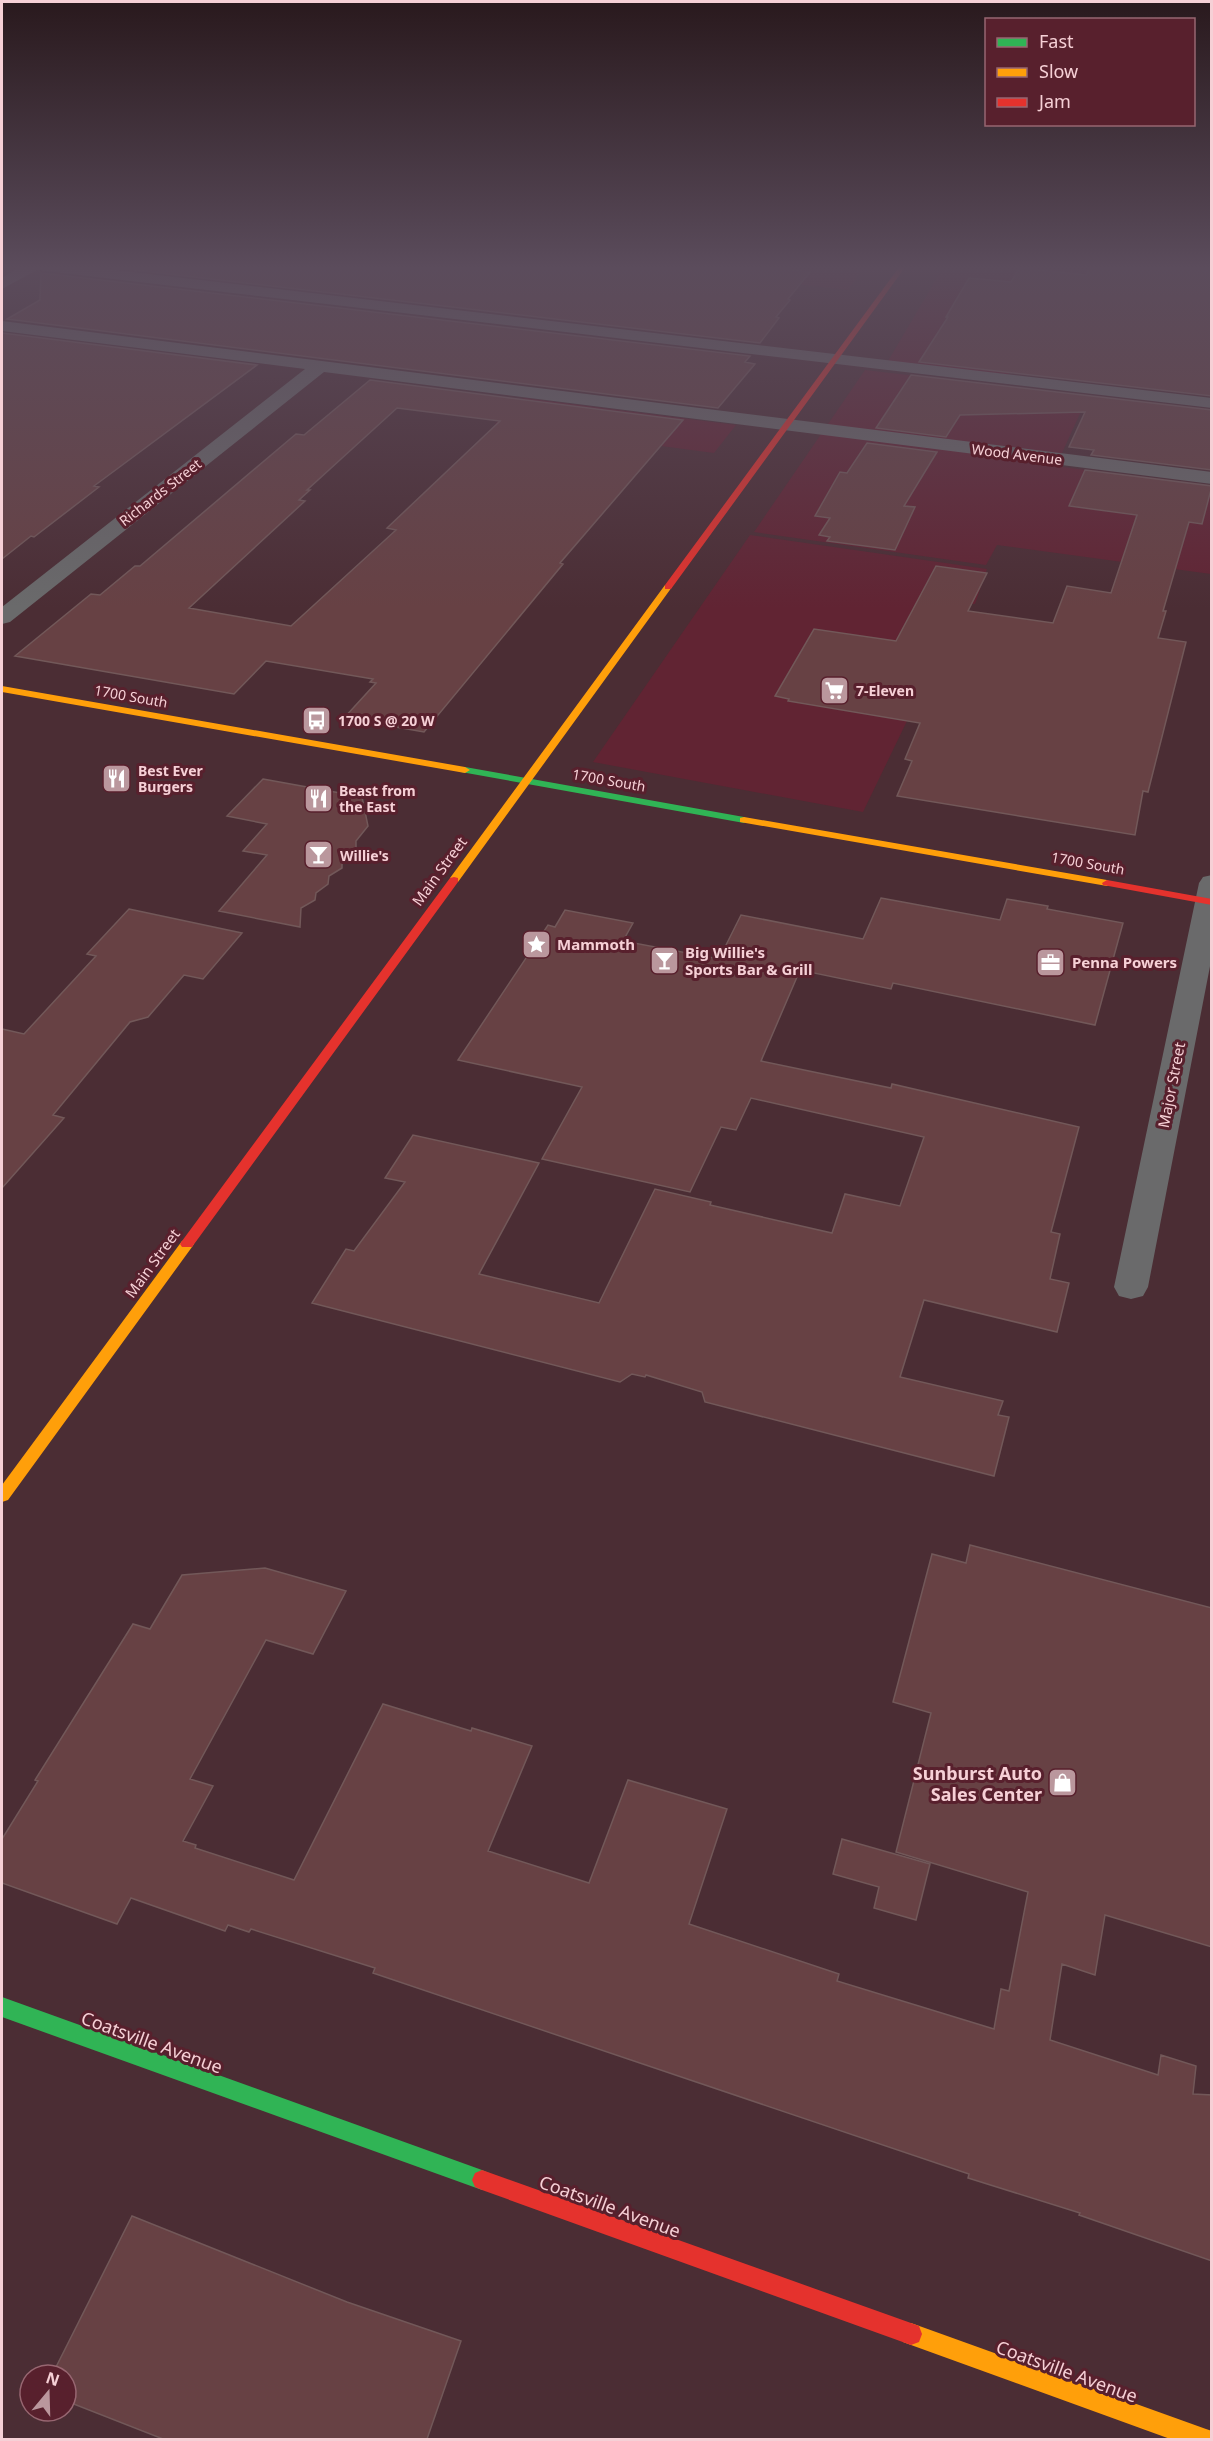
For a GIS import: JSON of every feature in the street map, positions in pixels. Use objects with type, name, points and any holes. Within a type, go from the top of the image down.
[{"type":"street","name":"Richards Street","points":[[2,617],[303,380]]},
{"type":"street","name":"Wood Avenue","points":[[423,380],[1212,478]]},
{"type":"street","name":"Main Street","points":[[2,1496],[819,380]]},
{"type":"street","points":[[1010,380],[1212,404]]},
{"type":"street","name":"1700 South","points":[[2,689],[525,782],[1210,895]]},
{"type":"street","name":"Major Street","points":[[1131,1287],[1210,895]]},
{"type":"street","name":"Coatsville Avenue","points":[[2,2007],[1206,2439]]},
{"type":"shaded area","points":[[858,380],[950,380],[1088,396],[1056,466],[1211,487],[1211,574],[997,545],[986,565],[754,532]]},
{"type":"shaded area","points":[[524,398],[736,425],[714,453],[495,424]]},
{"type":"shaded area","points":[[750,535],[987,569],[975,604],[964,603],[863,812],[593,762]]},
{"type":"building","points":[[2,380],[237,380],[94,486],[99,487],[2,559]]},
{"type":"building","points":[[370,380],[683,420],[560,563],[563,564],[424,732],[344,718],[376,683],[370,682],[373,679],[266,661],[234,694],[15,656],[91,594],[100,595],[135,566],[140,566],[296,434],[304,435]],"holes":[[[397,408],[500,421],[387,528],[396,530],[291,626],[189,608],[305,501],[299,500],[310,490],[307,490]]]},
{"type":"building","points":[[494,380],[742,380],[718,408]]},
{"type":"building","points":[[908,380],[953,380],[1212,410],[1212,470],[1091,455],[1094,450],[1069,447],[1085,412],[960,415],[946,437],[876,428]]},
{"type":"building","points":[[1073,380],[1212,380],[1212,396]]},
{"type":"building","points":[[867,443],[937,452],[904,506],[915,507],[895,550],[827,541],[830,537],[819,535],[830,518],[815,516],[840,472],[847,473]]},
{"type":"building","points":[[1085,470],[1212,486],[1202,524],[1189,522],[1163,611],[1166,611],[1158,638],[1186,642],[1148,792],[1143,791],[1135,835],[897,796],[912,761],[905,759],[920,723],[788,701],[789,699],[775,696],[814,629],[896,641],[936,566],[987,573],[968,611],[1053,623],[1067,586],[1111,593],[1137,515],[1069,506]]},
{"type":"building","points":[[263,779],[362,797],[368,826],[356,841],[356,851],[342,860],[342,868],[329,876],[328,884],[316,893],[315,900],[301,908],[300,927],[219,911],[267,855],[243,851],[267,824],[227,816]]},
{"type":"building","points":[[881,898],[1000,920],[1007,899],[1123,923],[1095,1025],[893,983],[891,989],[800,970],[761,1061],[891,1088],[892,1084],[1079,1127],[1051,1232],[1060,1234],[1050,1279],[1069,1283],[1057,1332],[924,1300],[900,1377],[1003,1401],[998,1415],[1009,1417],[994,1476],[705,1402],[702,1392],[646,1375],[645,1377],[632,1374],[620,1382],[312,1303],[346,1249],[354,1251],[405,1182],[385,1178],[413,1135],[539,1163],[479,1274],[599,1303],[655,1189],[711,1202],[710,1205],[832,1233],[845,1194],[900,1206],[924,1137],[751,1098],[736,1130],[721,1127],[690,1192],[542,1159],[582,1087],[458,1060],[548,925],[555,927],[565,910],[633,923],[623,941],[719,959],[741,915],[863,939]]},
{"type":"building","points":[[129,909],[242,933],[203,979],[184,975],[148,1017],[130,1022],[53,1115],[64,1118],[2,1188],[2,1029],[24,1034],[96,956],[87,954]]},
{"type":"building","points":[[970,1545],[1212,1608],[1212,1947],[1105,1915],[1095,1975],[1062,1964],[1050,2040],[1158,2075],[1161,2055],[1196,2066],[1193,2094],[1212,2095],[1212,2261],[1079,2215],[1080,2213],[968,2178],[969,2174],[373,1973],[375,1968],[251,1929],[249,1932],[228,1925],[225,1931],[131,1898],[117,1924],[2,1883],[2,1839],[38,1781],[35,1780],[133,1624],[150,1629],[182,1575],[265,1568],[346,1591],[313,1654],[266,1640],[190,1779],[213,1786],[183,1841],[196,1845],[195,1848],[294,1880],[383,1704],[471,1731],[472,1728],[532,1746],[488,1851],[589,1883],[628,1780],[727,1809],[689,1924],[839,1974],[837,1981],[994,2029],[1001,1989],[1009,1991],[1028,1892],[896,1852],[931,1713],[893,1702],[932,1554],[966,1563]]},
{"type":"building","points":[[842,1839],[930,1864],[916,1920],[874,1908],[879,1887],[833,1874]]},
{"type":"building","points":[[132,2216],[347,2302],[461,2341],[427,2439],[163,2439],[78,2406],[78,2363],[58,2363]]},
{"type":"traffic: fast","points":[[465,770],[744,820]]},
{"type":"traffic: fast","points":[[2,2007],[482,2180]]},
{"type":"traffic: slow","points":[[454,880],[668,587]]},
{"type":"traffic: slow","points":[[2,689],[465,770]]},
{"type":"traffic: slow","points":[[744,820],[1107,883]]},
{"type":"traffic: slow","points":[[2,1496],[187,1244]]},
{"type":"traffic: slow","points":[[911,2334],[1206,2440]]},
{"type":"traffic: jam","points":[[668,587],[820,380]]},
{"type":"traffic: jam","points":[[187,1244],[454,880]]},
{"type":"traffic: jam","points":[[1107,883],[1212,902]]},
{"type":"traffic: jam","points":[[482,2180],[911,2334]]},
{"type":"place","name":"7-Eleven","points":[[835,690]]},
{"type":"place","name":"1700 S @ 20 W","points":[[317,720]]},
{"type":"place","name":"Best Ever Burgers","points":[[117,778]]},
{"type":"place","name":"Beast from the East","points":[[318,798]]},
{"type":"place","name":"Willie's","points":[[319,855]]},
{"type":"place","name":"Mammoth","points":[[536,944]]},
{"type":"place","name":"Big Willie's Sports Bar & Grill","points":[[664,961]]},
{"type":"place","name":"Penna Powers","points":[[1051,962]]},
{"type":"place","name":"Sunburst Auto Sales Center","points":[[1063,1783]]}]
